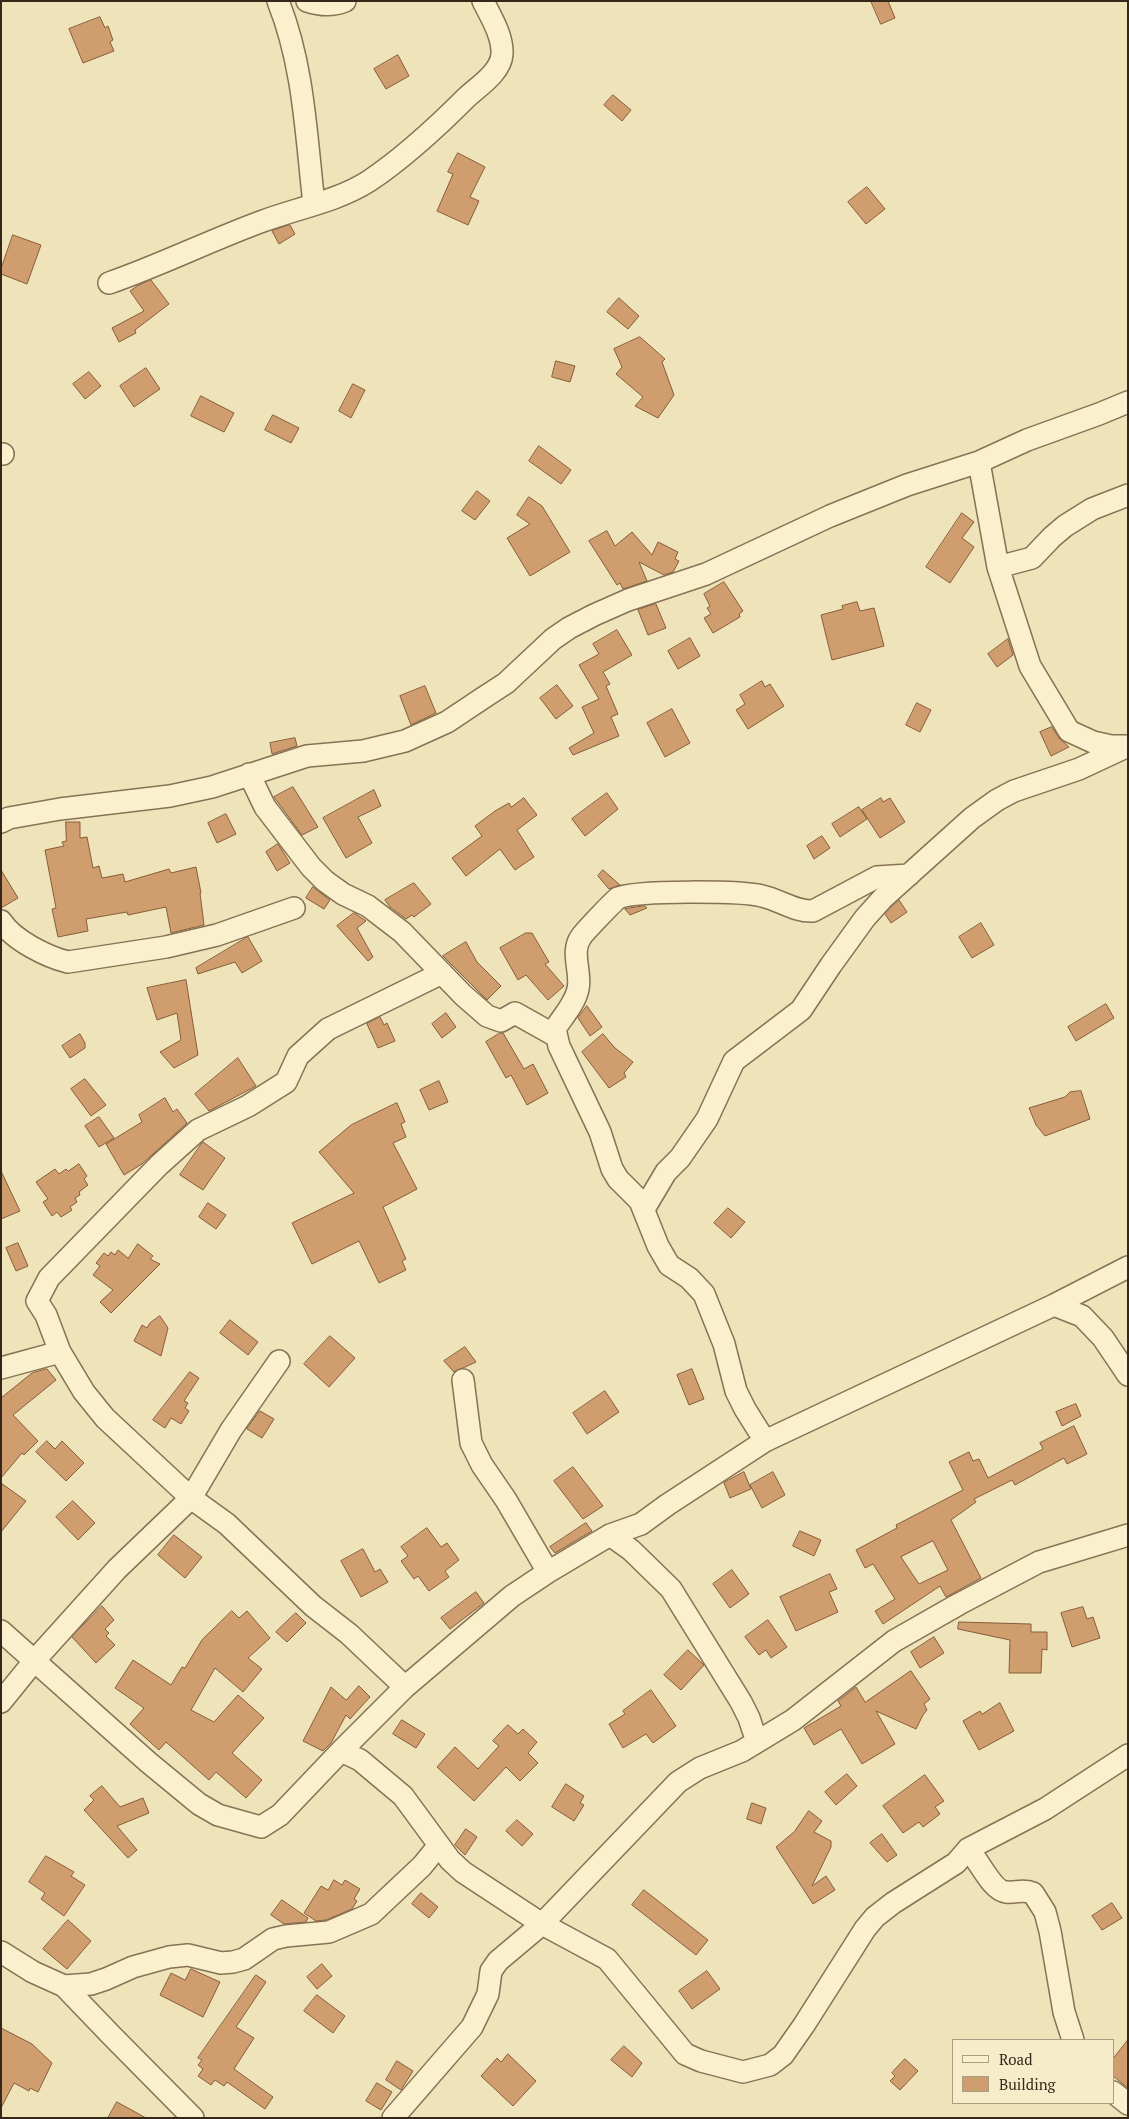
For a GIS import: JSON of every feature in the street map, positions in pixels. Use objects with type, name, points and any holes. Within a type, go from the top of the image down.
[{"type":"street","points":[[278,1],[295,52],[303,94],[314,204]]},
{"type":"street","points":[[307,1],[315,4],[338,4],[345,1]]},
{"type":"street","points":[[109,283],[151,269],[205,244],[262,221],[344,194],[369,181],[436,128],[498,68],[502,54],[498,33],[483,1]]},
{"type":"street","points":[[1,822],[9,818],[60,808],[170,796],[212,787],[307,756],[363,751],[405,741],[447,722],[506,683],[553,639],[594,615],[628,600],[706,574],[830,516],[898,488],[979,462],[1027,440],[1128,402]]},
{"type":"street","points":[[979,462],[998,567],[1030,666],[1069,731],[1093,742],[1111,746],[1127,746]]},
{"type":"street","points":[[998,567],[1032,558],[1065,526],[1092,509],[1128,495]]},
{"type":"street","points":[[644,1209],[666,1172],[680,1158],[707,1119],[734,1060],[801,1010],[865,918],[882,898],[972,818],[996,800],[1014,791],[1079,769],[1127,746]]},
{"type":"street","points":[[248,774],[265,807],[310,868],[325,881],[342,894],[368,906],[402,932],[487,1016],[501,1021],[515,1014],[556,1036]]},
{"type":"street","points":[[765,1441],[736,1391],[724,1344],[704,1294],[696,1284],[669,1265],[658,1246],[640,1201],[618,1179],[612,1169],[600,1132],[556,1036],[555,1029],[574,1001],[578,989],[579,980],[576,955],[580,938],[618,898],[630,895],[652,894],[760,895],[804,912],[813,912],[877,877],[908,875]]},
{"type":"street","points":[[1,921],[15,937],[57,960],[68,962],[175,945],[217,935],[294,908]]},
{"type":"street","points":[[405,1688],[349,1634],[314,1606],[227,1524],[191,1498],[105,1418],[84,1392],[60,1352],[46,1316],[37,1301],[43,1286],[159,1165],[204,1126],[219,1122],[286,1082],[298,1056],[328,1029],[442,973]]},
{"type":"street","points":[[1,1631],[148,1762],[199,1804],[218,1815],[261,1827],[280,1815],[341,1750],[405,1688],[512,1596],[548,1572],[610,1535],[641,1524],[667,1504],[765,1441],[1054,1305],[1128,1267]]},
{"type":"street","points":[[1054,1305],[1082,1316],[1103,1338],[1128,1375]]},
{"type":"street","points":[[1,1368],[60,1352]]},
{"type":"street","points":[[1,1702],[35,1660],[117,1569],[191,1498],[231,1430],[279,1361]]},
{"type":"street","points":[[463,1380],[471,1443],[482,1465],[506,1500],[548,1572]]},
{"type":"street","points":[[610,1535],[631,1550],[671,1589],[741,1702],[757,1742]]},
{"type":"street","points":[[393,2118],[472,2027],[488,1994],[490,1971],[498,1961],[542,1924],[678,1782],[700,1768],[757,1742],[800,1715],[894,1641],[959,1604],[1039,1562],[1128,1535]]},
{"type":"street","points":[[341,1750],[360,1760],[403,1796],[450,1860],[463,1872],[542,1924],[607,1959],[685,2054],[701,2061],[743,2072],[770,2065],[783,2055],[823,1997],[865,1928],[875,1917],[893,1903],[956,1863],[968,1849],[1045,1809],[1128,1755]]},
{"type":"street","points":[[64,1986],[91,1984],[132,1967],[170,1957],[188,1955],[221,1963],[233,1962],[244,1959],[273,1939],[329,1932],[374,1912],[422,1866],[439,1845]]},
{"type":"street","points":[[968,1849],[994,1886],[1005,1892],[1023,1890],[1033,1893],[1045,1912],[1064,2012],[1073,2039]]},
{"type":"street","points":[[1,1952],[33,1972],[64,1986],[193,2118]]},
{"type":"street","points":[[1114,2093],[1128,2104]]},
{"type":"building","points":[[871,1],[888,1],[895,18],[881,24]]},
{"type":"building","points":[[100,17],[105,28],[108,26],[113,40],[110,42],[114,51],[83,63],[69,29]]},
{"type":"building","points":[[398,55],[409,76],[386,89],[374,69]]},
{"type":"building","points":[[613,95],[631,110],[622,121],[604,105]]},
{"type":"building","points":[[458,153],[485,167],[470,197],[479,201],[468,225],[437,211],[453,174],[448,172]]},
{"type":"building","points":[[867,187],[885,209],[866,224],[848,202]]},
{"type":"building","points":[[290,225],[295,234],[279,244],[272,231]]},
{"type":"building","points":[[13,235],[41,245],[27,284],[1,274]]},
{"type":"building","points":[[151,280],[169,304],[135,330],[136,333],[119,342],[112,328],[144,311],[130,291]]},
{"type":"building","points":[[619,298],[639,316],[628,329],[607,312]]},
{"type":"building","points":[[640,337],[665,359],[662,362],[674,395],[658,418],[635,406],[643,397],[616,374],[622,367],[614,349]]},
{"type":"building","points":[[556,361],[575,366],[570,382],[552,377]]},
{"type":"building","points":[[146,368],[160,389],[134,407],[120,386]]},
{"type":"building","points":[[89,372],[101,386],[85,399],[73,384]]},
{"type":"building","points":[[353,384],[365,390],[351,418],[339,411]]},
{"type":"building","points":[[201,396],[234,413],[224,432],[191,416]]},
{"type":"building","points":[[273,415],[299,428],[291,443],[265,430]]},
{"type":"building","points":[[539,446],[571,470],[561,484],[529,461]]},
{"type":"building","points":[[477,491],[490,501],[475,520],[462,511]]},
{"type":"building","points":[[529,497],[542,506],[570,552],[530,576],[507,538],[530,524],[517,515]]},
{"type":"building","points":[[962,513],[974,522],[962,538],[974,547],[950,583],[926,567]]},
{"type":"building","points":[[607,531],[615,546],[632,532],[652,555],[658,542],[678,552],[675,559],[679,561],[673,572],[664,575],[639,562],[647,581],[623,589],[620,583],[617,585],[589,541]]},
{"type":"building","points":[[724,582],[743,611],[739,614],[740,617],[713,633],[704,618],[711,614],[707,608],[710,606],[704,594]]},
{"type":"building","points":[[857,602],[860,611],[874,608],[884,646],[832,660],[821,615],[843,609],[842,606]]},
{"type":"building","points":[[656,604],[666,628],[648,635],[638,610]]},
{"type":"building","points":[[617,630],[632,655],[603,672],[610,684],[606,686],[618,714],[611,717],[619,736],[573,755],[569,748],[594,733],[582,707],[599,699],[579,665],[599,654],[593,644]]},
{"type":"building","points":[[690,638],[700,656],[678,669],[668,651]]},
{"type":"building","points":[[1008,639],[1013,655],[997,667],[988,654]]},
{"type":"building","points":[[762,681],[765,687],[770,684],[784,706],[748,729],[736,710],[745,704],[740,695]]},
{"type":"building","points":[[557,685],[573,706],[556,719],[540,698]]},
{"type":"building","points":[[425,686],[436,713],[411,725],[400,696]]},
{"type":"building","points":[[917,703],[931,710],[920,732],[906,725]]},
{"type":"building","points":[[672,709],[690,743],[665,757],[647,723]]},
{"type":"building","points":[[1052,727],[1059,738],[1069,747],[1051,756],[1040,732]]},
{"type":"building","points":[[295,738],[297,746],[272,754],[270,743]]},
{"type":"building","points":[[293,787],[318,827],[302,835],[274,797]]},
{"type":"building","points":[[374,790],[381,806],[358,817],[372,843],[346,858],[323,818]]},
{"type":"building","points":[[607,793],[618,809],[585,836],[572,819]]},
{"type":"building","points":[[524,798],[537,815],[517,830],[534,857],[515,870],[500,849],[466,876],[452,858],[482,836],[475,826],[509,803],[511,807]]},
{"type":"building","points":[[881,798],[883,802],[890,798],[905,822],[880,838],[862,810]]},
{"type":"building","points":[[859,807],[867,819],[840,837],[832,824]]},
{"type":"building","points":[[226,814],[236,834],[217,843],[208,823]]},
{"type":"building","points":[[66,822],[80,822],[80,838],[87,837],[93,868],[99,866],[102,878],[123,874],[125,882],[169,869],[171,873],[196,867],[204,925],[171,933],[166,907],[128,915],[127,912],[86,919],[88,931],[58,937],[52,909],[56,908],[45,850],[64,846],[62,842],[66,841]]},
{"type":"building","points":[[822,836],[830,848],[814,859],[807,846]]},
{"type":"building","points":[[278,844],[290,863],[277,871],[266,852]]},
{"type":"building","points":[[1,870],[18,898],[1,908]]},
{"type":"building","points":[[603,870],[620,885],[609,889],[598,876]]},
{"type":"building","points":[[414,883],[431,904],[414,917],[412,915],[406,919],[390,907],[385,900]]},
{"type":"building","points":[[313,887],[330,900],[324,909],[306,898]]},
{"type":"building","points":[[899,900],[907,912],[891,923],[885,914]]},
{"type":"building","points":[[645,906],[647,908],[630,915],[625,909]]},
{"type":"building","points":[[354,913],[366,921],[357,928],[373,957],[368,961],[337,926]]},
{"type":"building","points":[[981,923],[994,945],[972,958],[959,937]]},
{"type":"building","points":[[526,933],[532,933],[549,962],[545,964],[564,986],[548,1000],[526,975],[518,980],[500,948]]},
{"type":"building","points":[[248,937],[262,961],[242,973],[235,962],[198,974],[196,968]]},
{"type":"building","points":[[466,942],[477,962],[501,986],[487,1000],[443,956]]},
{"type":"building","points":[[186,980],[198,1055],[174,1068],[160,1052],[181,1040],[177,1013],[157,1020],[147,988]]},
{"type":"building","points":[[1106,1004],[1114,1018],[1076,1041],[1068,1027]]},
{"type":"building","points":[[587,1006],[602,1027],[590,1036],[578,1018]]},
{"type":"building","points":[[446,1013],[456,1027],[442,1038],[432,1024]]},
{"type":"building","points":[[380,1017],[384,1025],[387,1023],[395,1041],[378,1048],[367,1024]]},
{"type":"building","points":[[503,1033],[524,1069],[533,1064],[548,1093],[527,1105],[511,1075],[506,1078],[486,1042]]},
{"type":"building","points":[[80,1034],[85,1043],[85,1048],[70,1058],[62,1046]]},
{"type":"building","points":[[603,1034],[615,1048],[633,1062],[624,1073],[626,1077],[609,1088],[582,1052]]},
{"type":"building","points":[[238,1058],[256,1086],[209,1111],[195,1094]]},
{"type":"building","points":[[85,1079],[106,1105],[91,1116],[71,1089]]},
{"type":"building","points":[[439,1081],[448,1102],[429,1110],[420,1090]]},
{"type":"building","points":[[1081,1091],[1090,1119],[1045,1136],[1036,1125],[1029,1108],[1065,1097],[1070,1092]]},
{"type":"building","points":[[165,1098],[173,1112],[177,1109],[187,1123],[142,1164],[124,1175],[106,1144],[142,1122],[139,1115]]},
{"type":"building","points":[[397,1103],[405,1122],[401,1124],[406,1137],[393,1143],[417,1189],[383,1207],[406,1259],[402,1261],[406,1270],[379,1283],[359,1241],[312,1264],[292,1223],[354,1193],[319,1152],[351,1125]]},
{"type":"building","points":[[99,1117],[114,1138],[99,1147],[85,1126]]},
{"type":"building","points":[[203,1142],[225,1158],[203,1190],[180,1175]]},
{"type":"building","points":[[79,1164],[87,1176],[84,1179],[88,1185],[75,1198],[77,1202],[70,1207],[72,1210],[61,1217],[57,1212],[52,1216],[43,1202],[48,1199],[36,1182],[55,1169],[59,1174]]},
{"type":"building","points":[[1,1171],[20,1211],[1,1219]]},
{"type":"building","points":[[208,1203],[226,1215],[216,1229],[199,1217]]},
{"type":"building","points":[[728,1208],[745,1222],[731,1238],[714,1223]]},
{"type":"building","points":[[18,1243],[28,1266],[16,1271],[6,1248]]},
{"type":"building","points":[[138,1244],[153,1256],[150,1259],[160,1264],[111,1313],[100,1302],[113,1290],[93,1275],[100,1266],[96,1263],[104,1253],[108,1256],[111,1252],[115,1255],[118,1250],[128,1258]]},
{"type":"building","points":[[160,1316],[168,1328],[161,1356],[134,1341],[142,1325],[147,1328],[150,1323]]},
{"type":"building","points":[[230,1320],[258,1342],[248,1355],[220,1333]]},
{"type":"building","points":[[330,1336],[355,1358],[329,1387],[304,1364]]},
{"type":"building","points":[[465,1347],[476,1362],[454,1372],[444,1361]]},
{"type":"building","points":[[47,1369],[56,1380],[13,1415],[38,1441],[24,1455],[22,1453],[1,1478],[1,1398],[32,1373]]},
{"type":"building","points":[[692,1369],[704,1399],[689,1405],[677,1375]]},
{"type":"building","points":[[190,1372],[199,1378],[184,1401],[188,1403],[185,1408],[189,1411],[181,1424],[171,1418],[165,1428],[153,1420]]},
{"type":"building","points":[[605,1391],[619,1412],[587,1434],[573,1413]]},
{"type":"building","points":[[1076,1404],[1081,1416],[1062,1426],[1056,1412]]},
{"type":"building","points":[[260,1411],[274,1419],[262,1438],[247,1429]]},
{"type":"building","points":[[1074,1426],[1087,1454],[1067,1464],[1064,1458],[1015,1485],[1012,1480],[974,1499],[976,1502],[951,1520],[981,1578],[946,1597],[940,1586],[883,1624],[875,1611],[895,1599],[873,1564],[865,1568],[856,1550],[897,1528],[896,1525],[963,1490],[949,1462],[969,1452],[973,1461],[979,1459],[988,1478],[1043,1449],[1040,1443]],"holes":[[[933,1541],[948,1570],[919,1584],[901,1557]]]},
{"type":"building","points":[[47,1441],[55,1449],[62,1441],[84,1463],[66,1481],[36,1452]]},
{"type":"building","points":[[573,1467],[603,1506],[583,1519],[554,1481]]},
{"type":"building","points":[[744,1472],[751,1489],[730,1498],[724,1483]]},
{"type":"building","points":[[773,1472],[785,1495],[762,1508],[750,1485]]},
{"type":"building","points":[[1,1483],[26,1501],[1,1532]]},
{"type":"building","points":[[73,1501],[95,1523],[78,1540],[56,1517]]},
{"type":"building","points":[[586,1523],[592,1531],[555,1553],[550,1547]]},
{"type":"building","points":[[427,1528],[441,1547],[447,1543],[459,1560],[445,1571],[449,1577],[429,1591],[418,1576],[414,1579],[401,1561],[408,1556],[401,1547]]},
{"type":"building","points":[[800,1531],[821,1540],[814,1556],[793,1546]]},
{"type":"building","points":[[174,1535],[202,1557],[185,1578],[158,1555]]},
{"type":"building","points":[[363,1549],[375,1572],[380,1569],[388,1582],[361,1597],[341,1561]]},
{"type":"building","points":[[732,1570],[749,1594],[730,1608],[713,1584]]},
{"type":"building","points":[[830,1574],[837,1589],[829,1592],[838,1612],[796,1631],[780,1597]]},
{"type":"building","points":[[476,1592],[484,1603],[450,1629],[441,1618]]},
{"type":"building","points":[[102,1606],[114,1620],[105,1629],[109,1633],[106,1636],[115,1645],[96,1663],[72,1637]]},
{"type":"building","points":[[1083,1607],[1087,1619],[1093,1617],[1100,1638],[1072,1647],[1061,1613]]},
{"type":"building","points":[[232,1611],[239,1618],[247,1611],[270,1638],[248,1658],[262,1669],[243,1692],[215,1668],[191,1710],[214,1722],[238,1695],[264,1718],[232,1753],[262,1780],[246,1798],[216,1772],[209,1780],[166,1742],[159,1750],[130,1724],[144,1708],[115,1688],[133,1660],[171,1685],[182,1667],[185,1668],[202,1640]]},
{"type":"building","points":[[296,1613],[306,1623],[287,1642],[276,1632]]},
{"type":"building","points":[[768,1620],[787,1647],[771,1658],[766,1650],[759,1655],[745,1637]]},
{"type":"building","points":[[959,1622],[1031,1624],[1031,1632],[1047,1632],[1047,1650],[1042,1649],[1041,1673],[1009,1673],[1010,1640],[958,1629]]},
{"type":"building","points":[[934,1637],[944,1653],[920,1668],[911,1652]]},
{"type":"building","points":[[688,1650],[704,1665],[681,1690],[664,1675]]},
{"type":"building","points":[[911,1671],[930,1699],[924,1704],[927,1710],[916,1729],[876,1711],[895,1744],[862,1764],[841,1729],[814,1745],[804,1728],[841,1706],[838,1701],[856,1687],[865,1702]]},
{"type":"building","points":[[359,1686],[370,1697],[350,1719],[346,1715],[331,1743],[323,1751],[303,1741],[331,1687],[346,1700]]},
{"type":"building","points":[[651,1690],[676,1726],[653,1743],[646,1734],[623,1748],[609,1724],[625,1714],[623,1711]]},
{"type":"building","points":[[1000,1703],[1014,1731],[979,1750],[963,1721],[980,1711],[982,1714]]},
{"type":"building","points":[[402,1720],[425,1734],[416,1748],[393,1734]]},
{"type":"building","points":[[508,1725],[518,1734],[523,1729],[537,1742],[528,1753],[538,1763],[520,1781],[506,1767],[474,1801],[437,1767],[455,1747],[478,1769],[499,1746],[493,1741]]},
{"type":"building","points":[[847,1774],[857,1786],[836,1805],[825,1792]]},
{"type":"building","points":[[925,1775],[944,1801],[935,1807],[940,1814],[923,1827],[919,1822],[903,1833],[883,1806]]},
{"type":"building","points":[[566,1784],[584,1796],[580,1803],[584,1805],[574,1821],[552,1807]]},
{"type":"building","points":[[102,1786],[120,1807],[143,1798],[149,1813],[117,1826],[137,1850],[128,1858],[84,1810],[94,1800],[90,1796]]},
{"type":"building","points":[[752,1803],[766,1808],[761,1824],[747,1819]]},
{"type":"building","points":[[809,1811],[822,1821],[814,1832],[831,1841],[831,1847],[812,1886],[826,1876],[835,1890],[813,1904],[776,1847],[794,1832]]},
{"type":"building","points":[[517,1820],[533,1834],[522,1846],[506,1831]]},
{"type":"building","points":[[466,1829],[477,1837],[465,1855],[455,1845]]},
{"type":"building","points":[[882,1834],[897,1855],[887,1862],[870,1843]]},
{"type":"building","points":[[46,1856],[74,1872],[71,1876],[85,1885],[64,1916],[41,1899],[45,1893],[29,1882]]},
{"type":"building","points":[[334,1880],[342,1885],[345,1880],[360,1889],[354,1899],[357,1901],[352,1909],[326,1920],[316,1921],[304,1913],[321,1886],[328,1890]]},
{"type":"building","points":[[644,1890],[708,1940],[696,1955],[632,1905]]},
{"type":"building","points":[[421,1893],[438,1907],[429,1918],[412,1904]]},
{"type":"building","points":[[282,1900],[308,1918],[306,1922],[284,1924],[271,1915]]},
{"type":"building","points":[[1112,1903],[1122,1918],[1102,1930],[1092,1916]]},
{"type":"building","points":[[68,1920],[91,1941],[67,1969],[43,1949]]},
{"type":"building","points":[[322,1964],[332,1976],[317,1989],[307,1977]]},
{"type":"building","points":[[191,1969],[220,1982],[203,2017],[160,1995],[171,1973],[185,1980]]},
{"type":"building","points":[[707,1971],[720,1989],[692,2009],[679,1991]]},
{"type":"building","points":[[256,1975],[266,1982],[236,2027],[254,2038],[234,2069],[273,2097],[265,2109],[227,2082],[224,2086],[215,2080],[211,2085],[198,2076],[203,2069],[198,2065],[202,2060],[198,2058]]},
{"type":"building","points":[[317,1995],[345,2016],[333,2033],[304,2011]]},
{"type":"building","points":[[1,2028],[32,2044],[52,2063],[38,2092],[30,2088],[29,2091],[14,2083],[1,2108]]},
{"type":"building","points":[[1128,2040],[1128,2088],[1114,2077],[1114,2058]]},
{"type":"building","points":[[624,2046],[642,2063],[632,2077],[611,2060]]},
{"type":"building","points":[[508,2054],[536,2081],[513,2106],[481,2076],[497,2058],[501,2062]]},
{"type":"building","points":[[905,2059],[918,2071],[900,2090],[890,2081],[895,2076],[892,2073]]},
{"type":"building","points":[[397,2061],[413,2071],[401,2090],[386,2080]]},
{"type":"building","points":[[377,2083],[392,2092],[381,2110],[366,2101]]},
{"type":"building","points":[[117,2102],[146,2118],[108,2118]]}]
